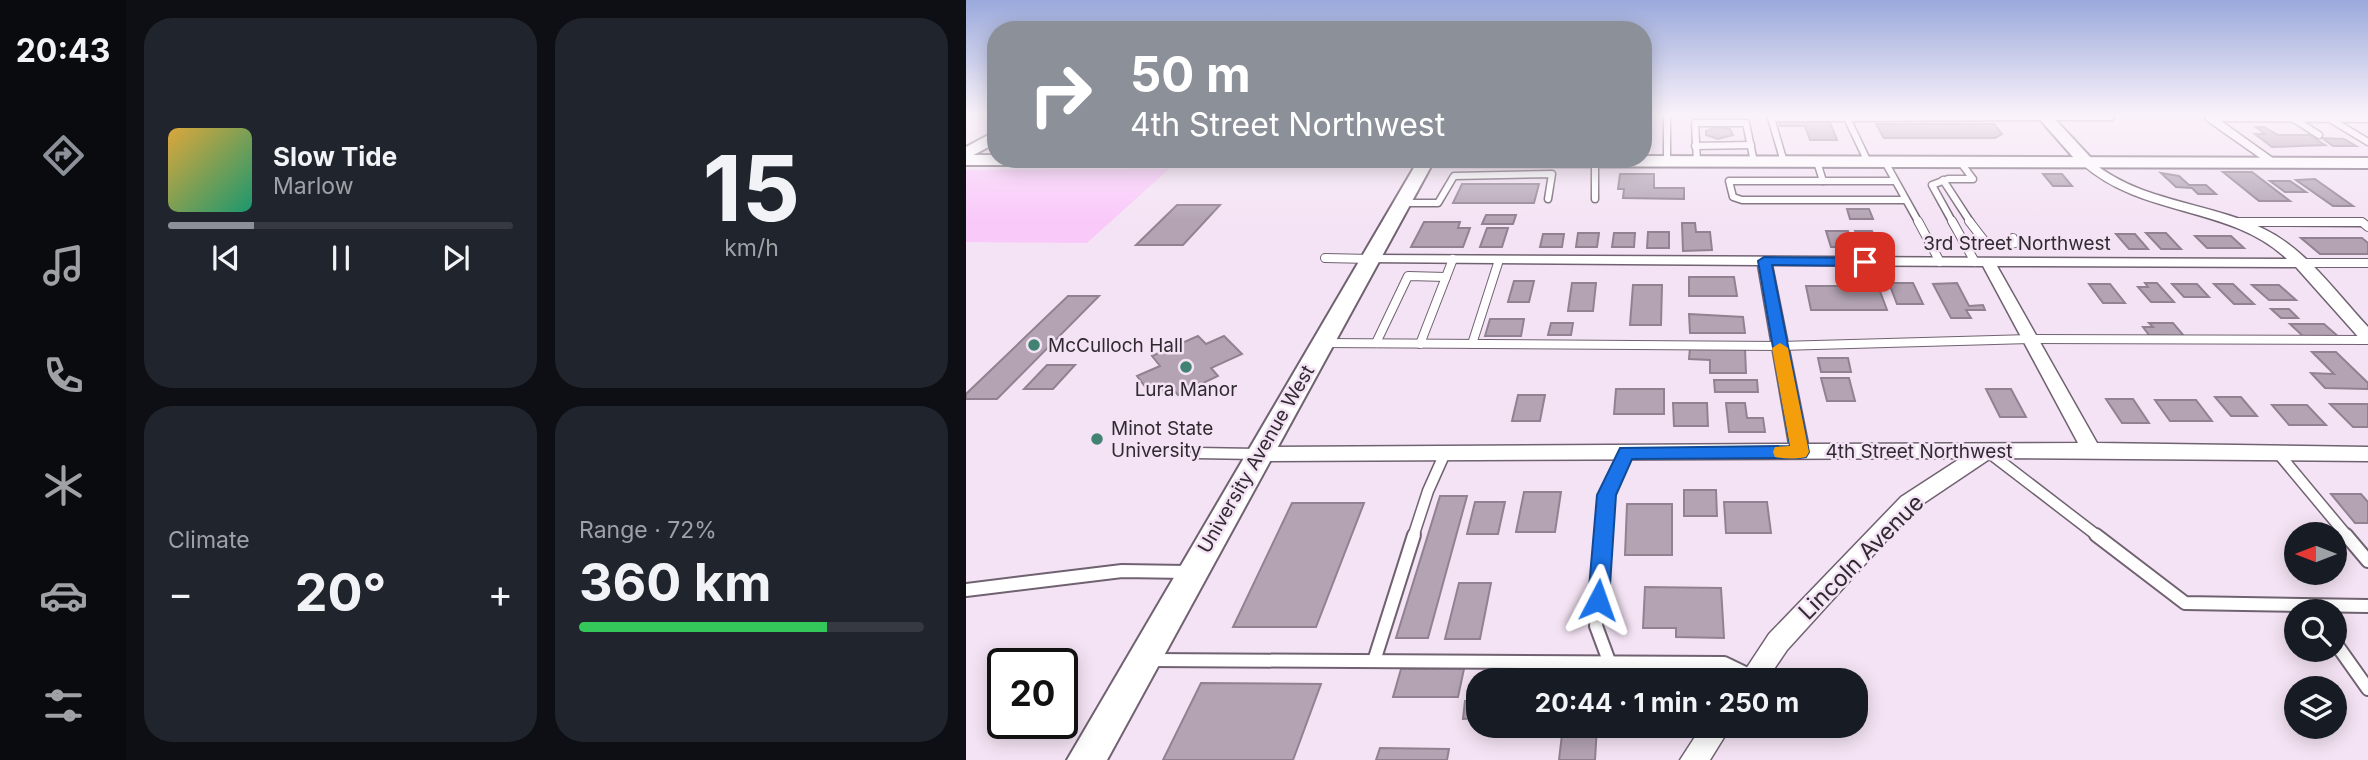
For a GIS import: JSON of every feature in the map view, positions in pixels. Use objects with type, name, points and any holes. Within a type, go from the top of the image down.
[{"type":"main road","points":[[1652,162],[1667,162],[1696,154],[1753,154],[1784,162],[2368,163]]},
{"type":"main road","points":[[966,160],[987,160]]},
{"type":"street","points":[[2075,149],[2101,177],[2125,189],[2234,222],[2270,237],[2298,263],[2368,339]]},
{"type":"street","points":[[2254,149],[2273,163]]},
{"type":"street","name":"University Avenue West","points":[[1086,760],[1423,168]]},
{"type":"street","name":"3rd Street Northwest","points":[[1371,259],[2298,263]]},
{"type":"street","points":[[1764,261],[1800,452]]},
{"type":"street","points":[[1981,262],[2030,339],[2091,450]]},
{"type":"street","name":"4th Street Northwest","points":[[1259,454],[1986,450],[2368,454]]},
{"type":"street","name":"Lincoln Avenue","points":[[1760,668],[1778,642],[1908,503],[1986,450]]},
{"type":"street","points":[[1694,760],[1710,738]]},
{"type":"lane","points":[[1667,149],[1667,162]]},
{"type":"lane","points":[[1696,149],[1696,154]]},
{"type":"lane","points":[[1752,149],[1753,154]]},
{"type":"lane","points":[[1780,149],[1784,162]]},
{"type":"lane","points":[[1868,149],[1894,181],[1940,262]]},
{"type":"lane","points":[[1817,162],[1823,181]]},
{"type":"lane","points":[[1961,163],[1980,189]]},
{"type":"lane","points":[[1403,203],[1438,203],[1454,176],[1494,168],[1553,168],[1548,199]]},
{"type":"lane","points":[[1595,168],[1595,199]]},
{"type":"lane","points":[[1973,179],[1943,180],[1932,185],[1981,262]]},
{"type":"lane","points":[[1943,180],[1982,241],[1990,245],[2011,245],[2015,243],[2013,237]]},
{"type":"lane","points":[[1894,181],[1729,181],[1732,197],[1742,200],[1904,200]]},
{"type":"lane","points":[[2234,222],[2366,223]]},
{"type":"lane","points":[[1325,258],[1371,259]]},
{"type":"lane","points":[[1420,344],[1452,259]]},
{"type":"lane","points":[[1472,344],[1499,260]]},
{"type":"lane","name":"3rd Street Northwest","points":[[2298,263],[2368,263]]},
{"type":"lane","points":[[1376,344],[1408,276],[1446,277]]},
{"type":"lane","points":[[1322,343],[1780,346],[2030,339],[2368,339]]},
{"type":"lane","points":[[1986,450],[2185,603],[2284,607]]},
{"type":"lane","points":[[1196,453],[1259,454]]},
{"type":"lane","points":[[1374,661],[1428,491],[1445,453]]},
{"type":"lane","points":[[1609,662],[1597,626],[1606,495],[1626,453]]},
{"type":"lane","points":[[2278,453],[2368,561]]},
{"type":"lane","points":[[966,590],[1122,570],[1192,572]]},
{"type":"lane","points":[[2347,607],[2368,606]]},
{"type":"lane","points":[[2347,659],[2368,689]]},
{"type":"lane","points":[[1142,660],[1724,663],[1733,668]]},
{"type":"shaded area","points":[[1169,169],[1087,243],[966,242],[966,170]]},
{"type":"building","points":[[2223,172],[2252,172],[2290,201],[2259,201]]},
{"type":"building","points":[[2161,173],[2179,176],[2189,185],[2206,185],[2216,194],[2198,194],[2192,188],[2176,187]]},
{"type":"building","points":[[1620,174],[1654,174],[1654,188],[1684,188],[1684,199],[1623,198],[1624,189],[1618,189]]},
{"type":"building","points":[[2043,174],[2062,174],[2072,186],[2053,186]]},
{"type":"building","points":[[2315,179],[2353,206],[2333,206],[2296,180]]},
{"type":"building","points":[[2270,181],[2290,181],[2306,192],[2285,192]]},
{"type":"building","points":[[1462,184],[1539,184],[1534,203],[1453,203]]},
{"type":"building","points":[[1177,205],[1220,205],[1183,245],[1136,245]]},
{"type":"building","points":[[1847,209],[1869,209],[1873,219],[1850,219]]},
{"type":"building","points":[[1486,215],[1516,215],[1513,224],[1482,224]]},
{"type":"building","points":[[1424,222],[1460,222],[1458,228],[1470,228],[1463,247],[1411,247]]},
{"type":"building","points":[[1682,223],[1695,223],[1696,232],[1710,232],[1712,250],[1683,251]]},
{"type":"building","points":[[1487,228],[1508,228],[1502,247],[1480,247]]},
{"type":"building","points":[[1826,231],[1848,231],[1854,247],[1831,247]]},
{"type":"building","points":[[1855,231],[1872,231],[1879,248],[1862,248]]},
{"type":"building","points":[[1648,232],[1669,232],[1669,248],[1647,248]]},
{"type":"building","points":[[1578,233],[1599,233],[1597,247],[1576,247]]},
{"type":"building","points":[[1614,233],[1635,233],[1634,247],[1612,247]]},
{"type":"building","points":[[2146,233],[2166,233],[2181,249],[2161,249]]},
{"type":"building","points":[[1543,234],[1564,234],[1562,247],[1540,247]]},
{"type":"building","points":[[2116,234],[2135,234],[2148,249],[2129,249]]},
{"type":"building","points":[[2195,236],[2231,236],[2244,248],[2207,248]]},
{"type":"building","points":[[2301,238],[2362,238],[2368,243],[2368,254],[2320,254]]},
{"type":"building","points":[[1689,277],[1734,277],[1737,296],[1689,296]]},
{"type":"building","points":[[1514,281],[1534,281],[1529,302],[1508,302]]},
{"type":"building","points":[[1572,283],[1596,283],[1593,311],[1568,311]]},
{"type":"building","points":[[1889,283],[1913,283],[1923,304],[1897,304]]},
{"type":"building","points":[[1957,283],[1969,306],[1983,305],[1985,310],[1966,310],[1971,318],[1951,318],[1933,284]]},
{"type":"building","points":[[2145,283],[2157,283],[2174,302],[2151,302],[2138,287],[2148,287]]},
{"type":"building","points":[[2089,284],[2110,284],[2125,303],[2103,303]]},
{"type":"building","points":[[2172,284],[2197,284],[2209,297],[2184,297]]},
{"type":"building","points":[[2214,284],[2233,284],[2254,304],[2234,304]]},
{"type":"building","points":[[1633,285],[1662,285],[1661,325],[1630,325]]},
{"type":"building","points":[[2252,285],[2279,285],[2296,300],[2269,300]]},
{"type":"building","points":[[1806,286],[1878,286],[1887,310],[1811,310]]},
{"type":"building","name":"McCulloch Hall","points":[[1068,296],[1099,296],[997,399],[966,399],[966,394]]},
{"type":"building","points":[[2271,309],[2289,309],[2298,318],[2281,318]]},
{"type":"building","points":[[1689,314],[1743,317],[1745,333],[1690,333]]},
{"type":"building","points":[[1490,319],[1524,319],[1521,336],[1485,336]]},
{"type":"building","points":[[1551,323],[1573,323],[1571,335],[1548,335]]},
{"type":"building","points":[[2149,323],[2173,323],[2185,337],[2149,335],[2143,327],[2153,327]]},
{"type":"building","points":[[2290,324],[2324,324],[2340,338],[2305,338]]},
{"type":"building","name":"Lura Manor","points":[[1198,336],[1206,344],[1224,336],[1242,354],[1211,368],[1218,376],[1178,395],[1172,388],[1153,397],[1137,376],[1160,366],[1152,356]]},
{"type":"building","points":[[1690,348],[1745,349],[1746,373],[1710,373],[1710,360],[1689,359]]},
{"type":"building","points":[[2312,352],[2336,352],[2368,383],[2368,389],[2325,388],[2311,373],[2334,374]]},
{"type":"building","points":[[1818,358],[1848,358],[1851,372],[1821,372]]},
{"type":"building","points":[[1047,365],[1075,365],[1053,389],[1024,389]]},
{"type":"building","points":[[1821,378],[1849,378],[1855,401],[1827,401]]},
{"type":"building","points":[[1714,380],[1757,380],[1758,392],[1715,392]]},
{"type":"building","points":[[1616,389],[1664,389],[1664,414],[1614,414]]},
{"type":"building","points":[[1986,389],[2011,389],[2026,417],[2000,417]]},
{"type":"building","points":[[1518,395],[1545,395],[1540,421],[1512,421]]},
{"type":"building","points":[[2215,397],[2241,397],[2257,416],[2231,416]]},
{"type":"building","points":[[2106,399],[2133,399],[2149,423],[2122,423]]},
{"type":"building","points":[[2155,400],[2196,400],[2212,421],[2170,421]]},
{"type":"building","points":[[1673,403],[1707,403],[1708,426],[1674,426]]},
{"type":"building","points":[[1726,403],[1745,403],[1747,418],[1763,418],[1765,432],[1729,432]]},
{"type":"building","points":[[2330,404],[2368,404],[2368,427],[2353,427]]},
{"type":"building","points":[[2272,405],[2307,405],[2326,425],[2289,425]]},
{"type":"building","points":[[1684,490],[1716,490],[1717,516],[1684,516]]},
{"type":"building","points":[[1524,492],[1561,492],[1555,532],[1516,532]]},
{"type":"building","points":[[2331,494],[2361,494],[2368,502],[2368,523],[2355,523]]},
{"type":"building","points":[[1440,496],[1467,496],[1428,638],[1396,638]]},
{"type":"building","points":[[1475,502],[1505,502],[1498,534],[1467,534]]},
{"type":"building","points":[[1724,502],[1767,502],[1771,533],[1726,533]]},
{"type":"building","points":[[1292,503],[1364,503],[1316,627],[1233,627]]},
{"type":"building","points":[[1627,504],[1672,504],[1672,555],[1625,555]]},
{"type":"building","points":[[1459,583],[1491,583],[1480,639],[1445,639]]},
{"type":"building","points":[[1645,587],[1721,588],[1724,638],[1676,637],[1676,628],[1643,628]]},
{"type":"building","points":[[1401,669],[1464,669],[1458,697],[1393,697]]},
{"type":"building","points":[[1201,683],[1321,684],[1293,760],[1163,760]]},
{"type":"building","points":[[1465,701],[1466,719],[1463,719]]},
{"type":"building","points":[[1562,738],[1596,738],[1595,760],[1559,760]]},
{"type":"building","points":[[1380,748],[1449,749],[1447,760],[1376,760]]},
{"type":"slow traffic","points":[[1780,348],[1800,452],[1782,452]]},
{"type":"place","name":"McCulloch Hall","points":[[1034,345]]},
{"type":"place","name":"Lura Manor","points":[[1186,367]]},
{"type":"place","name":"Minot State University","points":[[1097,439]]},
{"type":"route","points":[[1598,600],[1606,495],[1626,453],[1800,452],[1764,261],[1865,262]]}]
